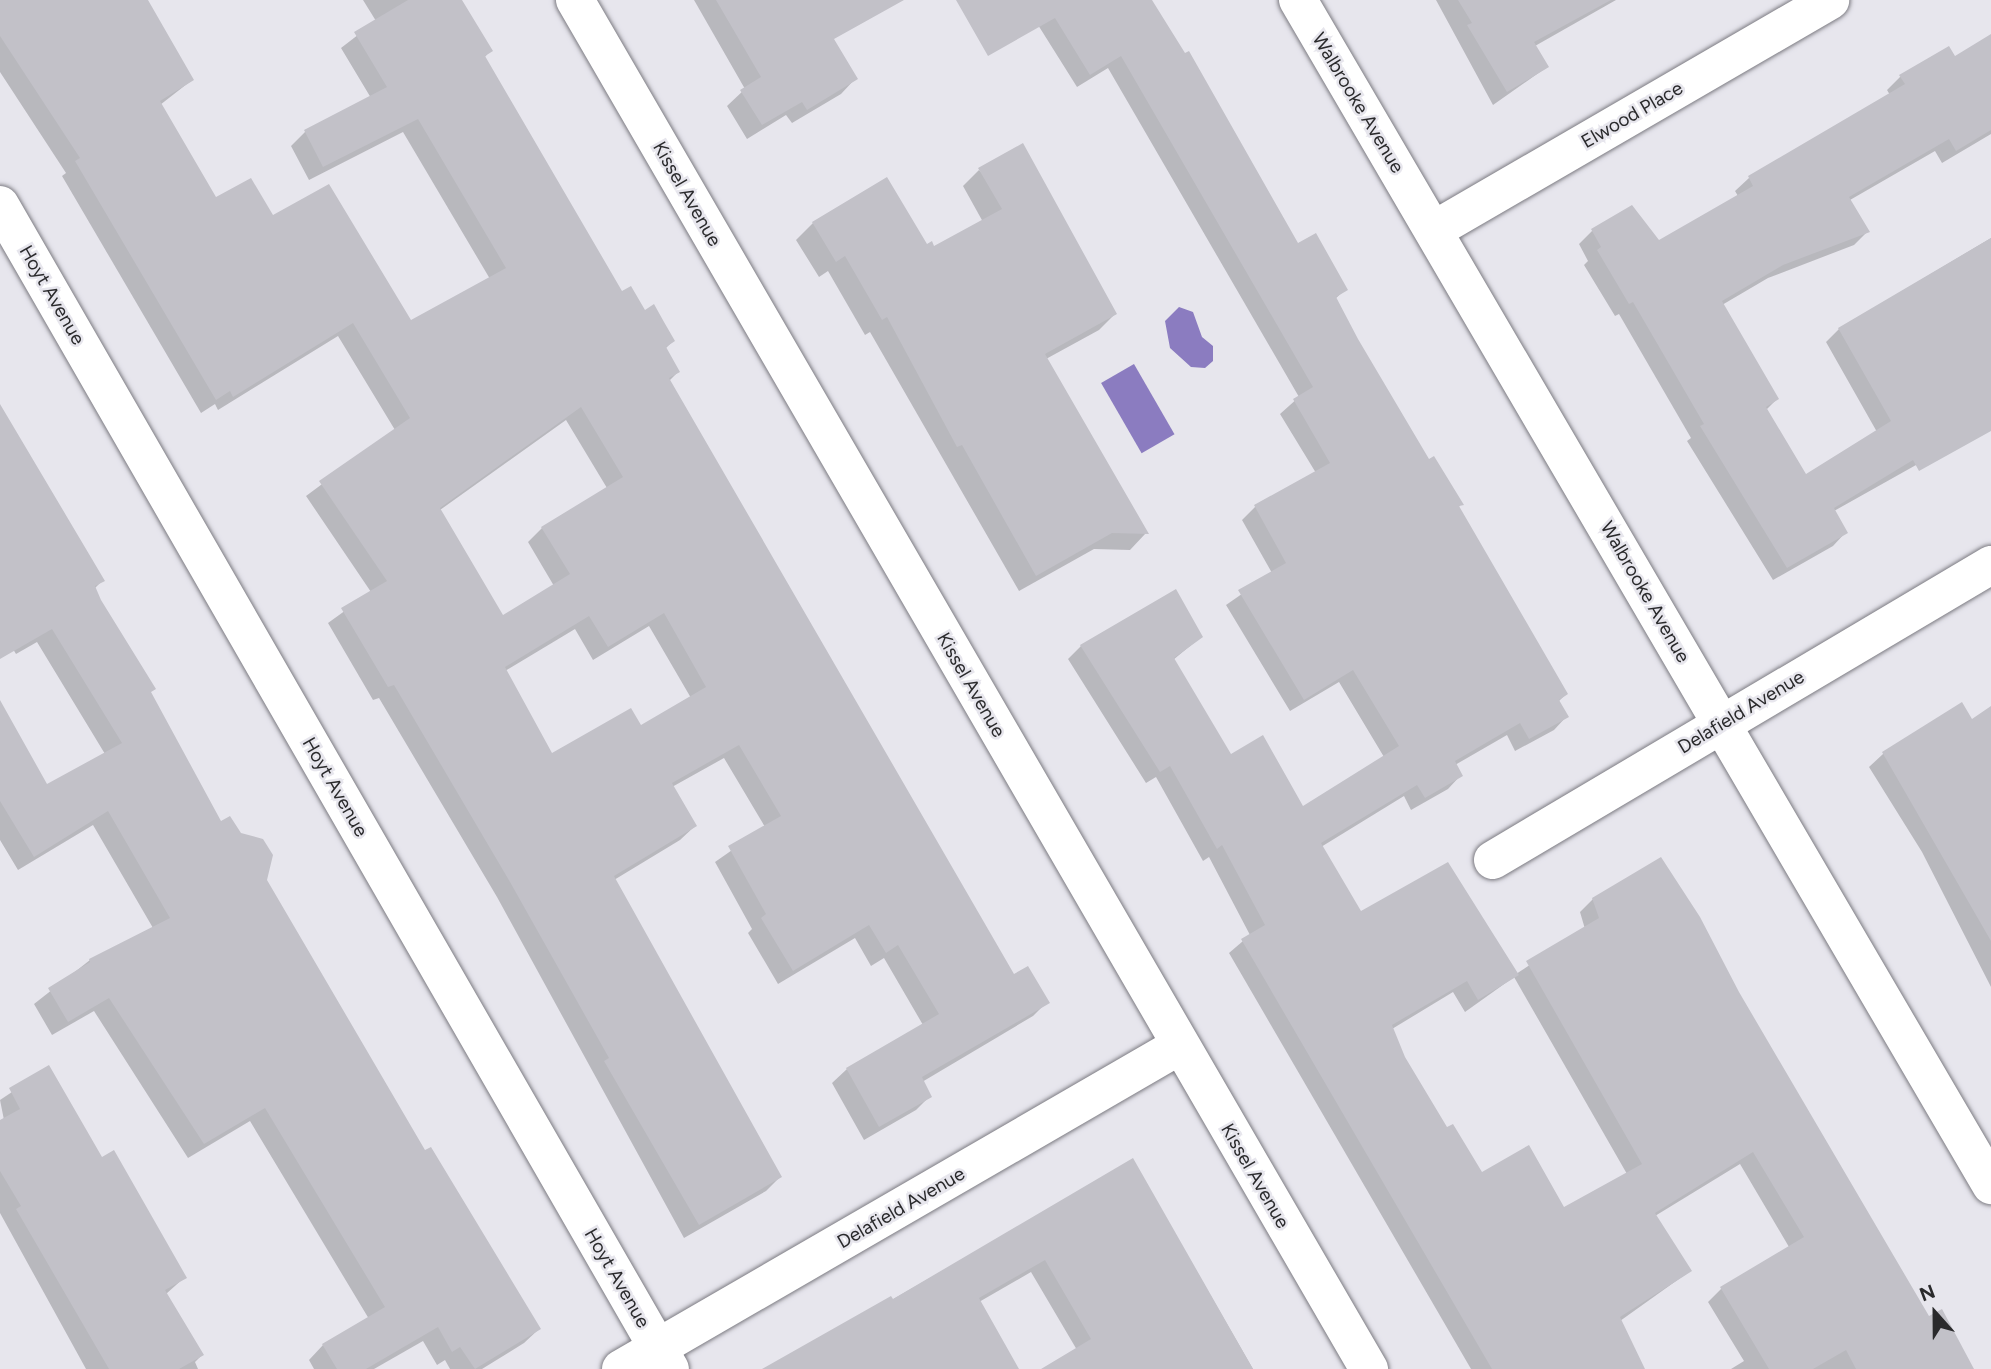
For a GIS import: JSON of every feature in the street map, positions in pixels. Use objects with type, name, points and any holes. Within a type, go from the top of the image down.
[{"type":"street","name":"Kissel Avenue","points":[[575,0],[1368,1369]]},
{"type":"street","name":"Walbrooke Avenue","points":[[1298,0],[1991,1185]]},
{"type":"street","name":"Elwood Place","points":[[1434,230],[1830,0]]},
{"type":"street","name":"Hoyt Avenue","points":[[0,205],[664,1359]]},
{"type":"street","name":"Delafield Avenue","points":[[1493,860],[1991,565]]},
{"type":"street","name":"Delafield Avenue","points":[[621,1369],[664,1359],[1180,1046]]},
{"type":"shaded area","points":[[1179,307],[1193,312],[1202,337],[1213,346],[1213,361],[1205,368],[1191,367],[1170,348],[1165,321]]},
{"type":"shaded area","points":[[1134,364],[1174,434],[1142,453],[1101,383]]},
{"type":"building","points":[[0,0],[148,0],[194,80],[160,101],[216,197],[251,178],[273,215],[329,184],[411,320],[506,268],[418,119],[323,167],[304,130],[387,87],[354,32],[408,0],[462,0],[493,51],[485,56],[622,291],[631,286],[645,310],[654,304],[675,341],[666,347],[680,372],[669,378],[1014,974],[1028,966],[1050,1003],[922,1077],[932,1097],[879,1127],[846,1068],[939,1014],[898,945],[886,953],[869,925],[793,971],[761,918],[766,914],[728,846],[781,816],[739,745],[672,783],[697,826],[614,876],[782,1177],[699,1225],[604,1061],[609,1058],[510,882],[394,685],[388,687],[341,608],[387,581],[319,481],[410,418],[353,323],[233,397],[230,391],[216,400],[75,161],[80,158],[0,36]],"holes":[[[581,407],[623,477],[541,527],[570,574],[503,615],[440,508]],[[664,613],[706,687],[641,725],[631,708],[552,753],[505,667],[589,616],[608,647]]]},
{"type":"building","points":[[716,0],[904,0],[834,39],[858,79],[807,110],[802,102],[762,125],[740,90],[761,77]]},
{"type":"building","points":[[956,0],[1152,0],[1185,53],[1189,51],[1298,243],[1316,233],[1348,290],[1336,297],[1358,339],[1429,459],[1434,456],[1464,505],[1459,506],[1568,694],[1559,700],[1569,717],[1529,739],[1520,723],[1455,761],[1463,776],[1425,798],[1417,785],[1321,843],[1361,911],[1448,862],[1519,975],[1478,1000],[1467,981],[1392,1025],[1405,1057],[1447,1127],[1453,1124],[1482,1172],[1529,1145],[1564,1207],[1642,1164],[1526,961],[1599,918],[1592,898],[1661,857],[1700,917],[1739,992],[1929,1316],[1942,1309],[1974,1369],[1856,1369],[1846,1350],[1813,1369],[1769,1369],[1720,1287],[1804,1237],[1753,1152],[1655,1213],[1692,1271],[1620,1317],[1645,1369],[1492,1369],[1241,939],[1265,925],[1222,845],[1217,849],[1170,766],[1160,772],[1080,645],[1176,589],[1203,637],[1174,658],[1231,754],[1263,735],[1303,806],[1399,746],[1353,670],[1304,700],[1238,590],[1286,563],[1254,505],[1330,463],[1293,399],[1313,387],[1121,56],[1090,75],[1055,18],[988,56]]},
{"type":"building","points":[[1458,0],[1611,0],[1534,42],[1549,67],[1507,92],[1467,25],[1472,23]]},
{"type":"building","points":[[1991,34],[1991,130],[1956,151],[1949,139],[1849,197],[1870,232],[1783,265],[1722,301],[1779,399],[1766,407],[1806,474],[1891,421],[1838,328],[1991,238],[1991,431],[1919,471],[1913,460],[1834,508],[1848,533],[1787,568],[1700,426],[1704,424],[1633,302],[1629,304],[1597,250],[1601,247],[1591,229],[1632,205],[1659,240],[1753,186],[1748,176],[1905,84],[1899,75],[1949,46],[1955,56]]},
{"type":"building","points":[[1023,143],[1117,314],[1045,354],[1149,534],[1112,533],[1036,576],[962,445],[957,447],[887,317],[882,320],[845,256],[836,262],[812,222],[887,177],[927,244],[932,241],[934,246],[1002,209],[978,168]]},
{"type":"building","points":[[0,404],[105,581],[95,586],[101,600],[156,689],[151,692],[221,821],[230,816],[241,833],[263,839],[273,855],[267,880],[425,1150],[431,1147],[541,1329],[475,1369],[460,1347],[452,1352],[438,1327],[366,1369],[337,1369],[322,1344],[385,1307],[265,1108],[204,1144],[109,998],[68,1022],[48,988],[90,962],[89,959],[170,918],[108,811],[34,857],[0,801],[0,700],[47,784],[122,743],[52,629],[0,659]]},
{"type":"building","points":[[1962,702],[1972,719],[1991,706],[1991,941],[1882,752]]},
{"type":"building","points":[[49,1065],[102,1157],[114,1150],[187,1278],[165,1290],[204,1355],[179,1369],[109,1369],[16,1209],[21,1206],[0,1171],[0,1120],[20,1109],[9,1088]]},
{"type":"building","points":[[1133,1158],[1253,1369],[1041,1369],[1091,1339],[1045,1260],[979,1298],[1019,1369],[762,1369],[891,1296],[893,1299]]}]
